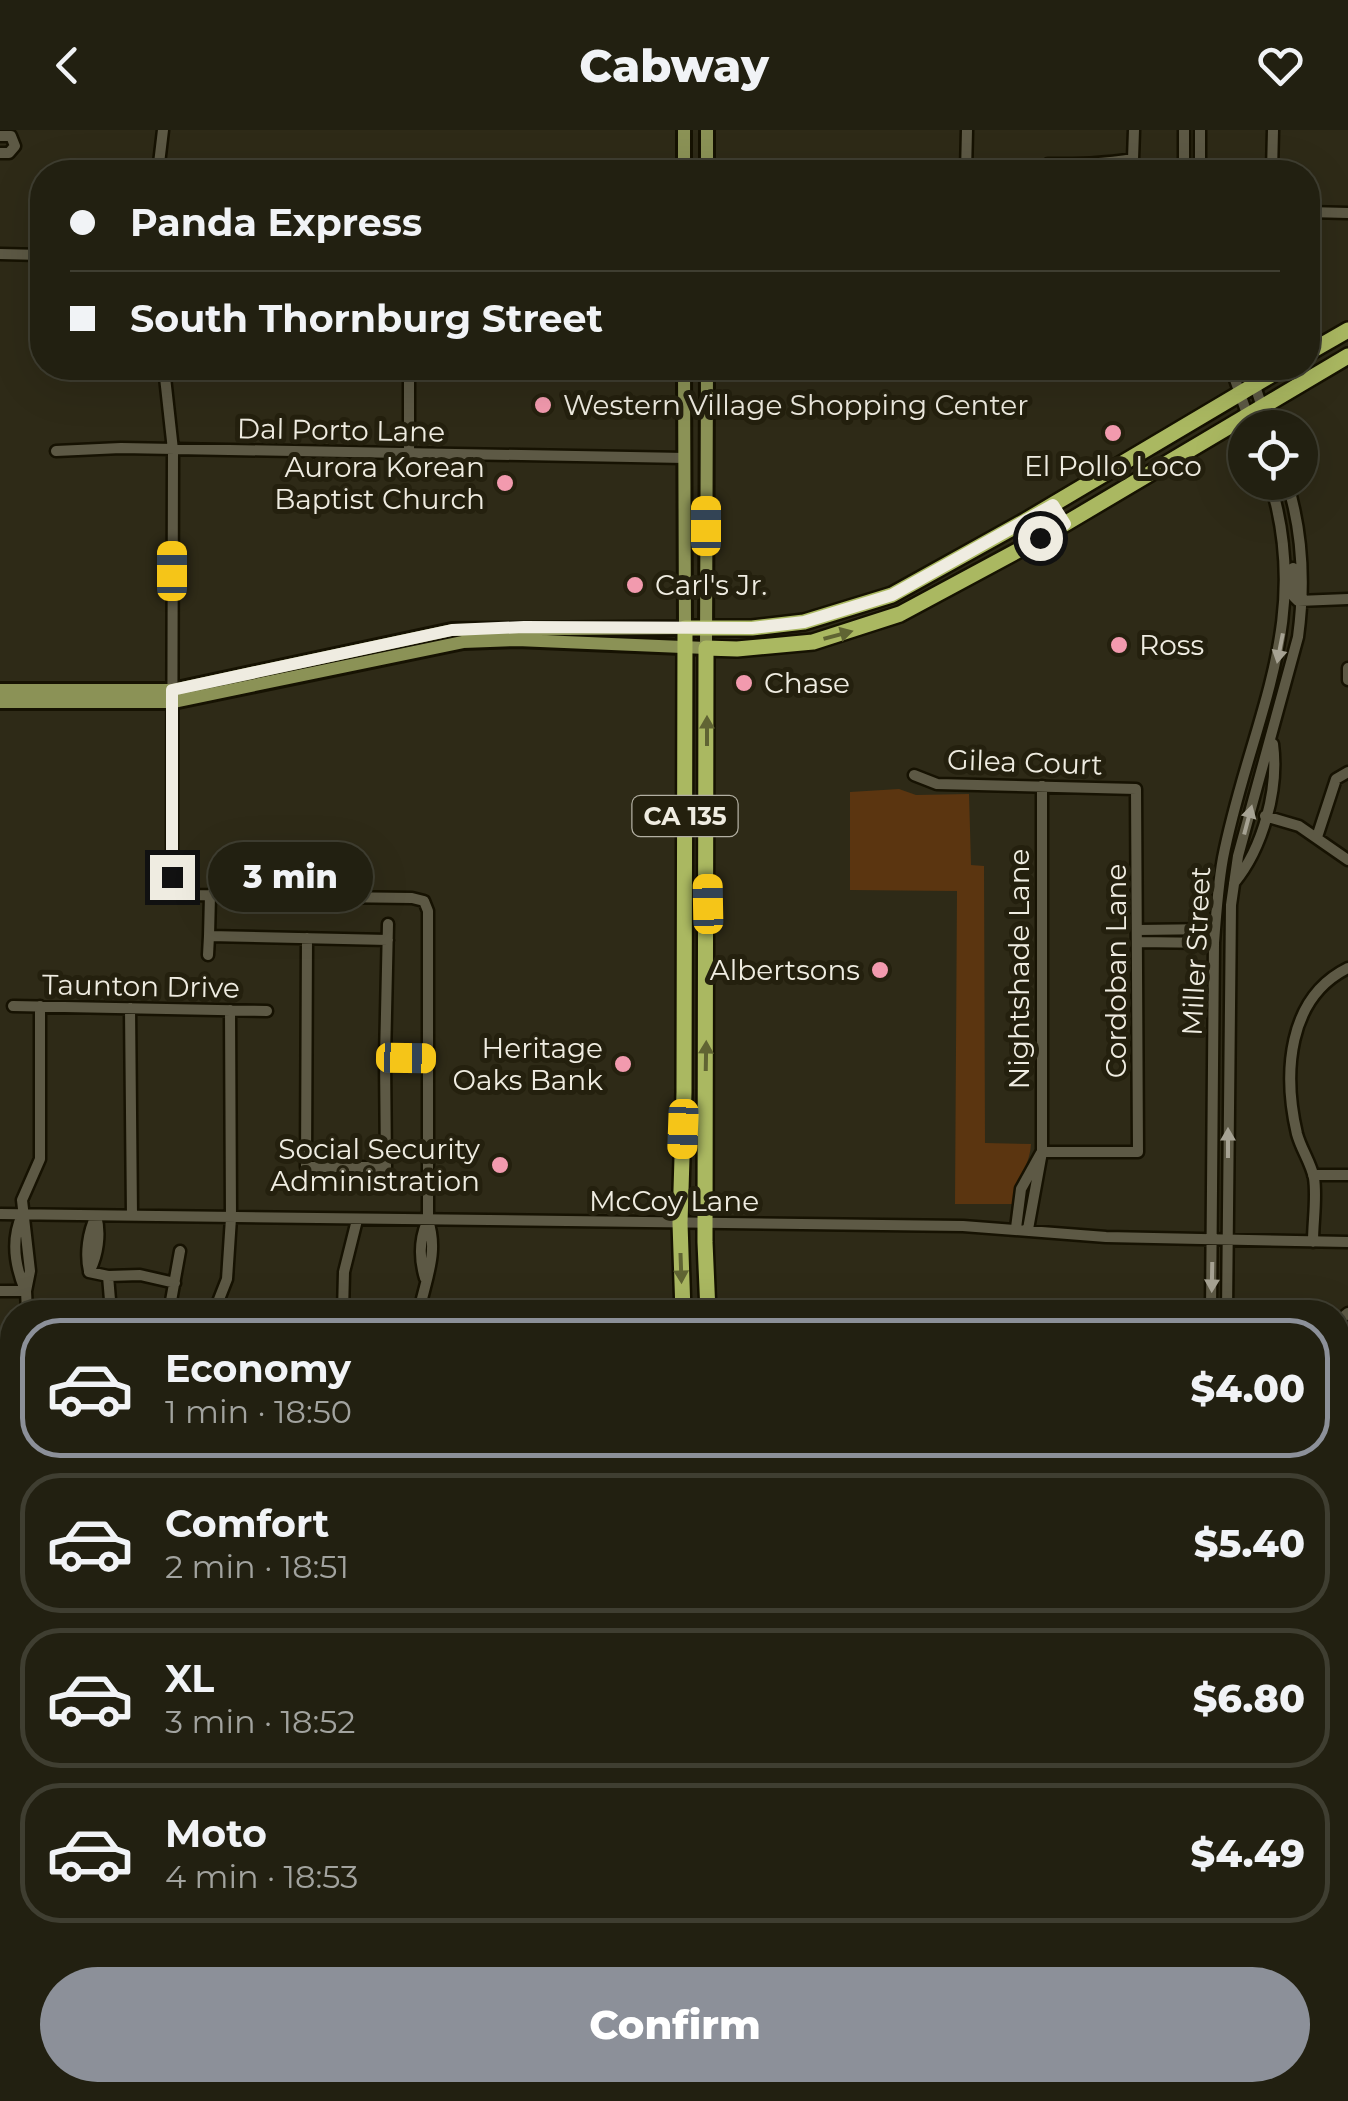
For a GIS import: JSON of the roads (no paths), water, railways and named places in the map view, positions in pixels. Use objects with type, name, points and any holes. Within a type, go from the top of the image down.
[{"type":"highway","points":[[1320,346],[1348,330]]},
{"type":"highway","points":[[1320,372],[1348,356]]},
{"type":"highway","points":[[686,628],[804,622],[866,606],[941,570],[1262,380]]},
{"type":"highway","points":[[1258,410],[1306,380]]},
{"type":"highway","points":[[706,648],[808,642],[871,626],[956,587],[1228,433]]},
{"type":"highway","points":[[1053,505],[1065,524]]},
{"type":"highway","name":"CA 135","points":[[682,1300],[686,628]]},
{"type":"highway","name":"CA 135","points":[[706,648],[708,1300]]},
{"type":"highway","points":[[684,1011],[707,1012]]},
{"type":"main road","points":[[684,130],[684,160]]},
{"type":"main road","points":[[707,130],[707,160]]},
{"type":"main road","name":"CA 135","points":[[686,628],[687,380]]},
{"type":"main road","points":[[688,380],[694,450],[707,458]]},
{"type":"main road","name":"CA 135","points":[[706,648],[707,380]]},
{"type":"main road","points":[[0,690],[172,696],[452,630],[686,628]]},
{"type":"main road","points":[[0,702],[172,696],[452,643],[517,640],[706,648]]},
{"type":"street","points":[[159,160],[162,130]]},
{"type":"street","points":[[966,130],[966,160]]},
{"type":"street","points":[[1100,160],[1133,159],[1134,130]]},
{"type":"street","points":[[1184,130],[1184,160]]},
{"type":"street","points":[[1200,130],[1200,160]]},
{"type":"street","points":[[1272,160],[1273,130]]},
{"type":"street","points":[[0,153],[9,154],[15,146],[11,136],[2,133]]},
{"type":"street","points":[[1320,212],[1348,213]]},
{"type":"street","points":[[0,254],[30,254]]},
{"type":"street","points":[[165,380],[172,450],[172,877],[178,890],[188,895],[424,901],[428,912],[428,1221],[421,1236],[425,1278],[422,1300]]},
{"type":"street","points":[[409,380],[409,454]]},
{"type":"street","points":[[1235,380],[1245,410]]},
{"type":"street","points":[[1253,380],[1264,410]]},
{"type":"street","name":"Dal Porto Lane","points":[[56,450],[685,458]]},
{"type":"street","name":"Miller Street","points":[[1211,1300],[1215,929],[1224,856],[1283,631],[1287,600],[1281,523],[1275,500]]},
{"type":"street","name":"Miller Street","points":[[1227,1300],[1229,949],[1234,884],[1292,669],[1303,601],[1300,544],[1291,500]]},
{"type":"street","points":[[1281,523],[1291,548],[1294,597],[1303,601],[1348,600]]},
{"type":"street","name":"Miller Street","points":[[1234,884],[1250,860],[1265,816],[1276,771],[1272,736]]},
{"type":"street","points":[[1317,837],[1343,774]]},
{"type":"street","name":"Gilea Court","points":[[914,775],[936,784],[1136,789]]},
{"type":"street","name":"Nightshade Lane","points":[[1022,1229],[1021,1189],[1042,1152],[1042,786]]},
{"type":"street","name":"Cordoban Lane","points":[[1042,1152],[1138,1152],[1136,789]]},
{"type":"street","points":[[1265,816],[1298,826],[1348,860]]},
{"type":"street","points":[[208,954],[210,896]]},
{"type":"street","points":[[308,938],[306,1167],[386,1167],[388,924]]},
{"type":"street","points":[[1138,936],[1215,929]]},
{"type":"street","points":[[209,936],[388,940]]},
{"type":"street","points":[[1138,936],[1214,942]]},
{"type":"street","points":[[1313,1242],[1313,1175],[1296,1127],[1292,1086],[1294,1035],[1306,1003],[1331,977],[1348,968]]},
{"type":"street","name":"Taunton Drive","points":[[14,1006],[267,1010]]},
{"type":"street","points":[[27,1300],[30,1271],[22,1214],[24,1190],[40,1159],[40,1006]]},
{"type":"street","points":[[130,1008],[132,1216]]},
{"type":"street","points":[[218,1300],[226,1279],[230,1218],[230,1010]]},
{"type":"street","points":[[385,1058],[428,1059]]},
{"type":"street","points":[[1313,1175],[1348,1175]]},
{"type":"street","name":"McCoy Lane","points":[[0,1214],[1022,1229],[1106,1238],[1348,1242]]},
{"type":"street","points":[[96,1216],[98,1238],[90,1272],[108,1276],[140,1274],[174,1283]]},
{"type":"street","points":[[343,1300],[344,1272],[357,1220]]},
{"type":"street","points":[[170,1300],[180,1251]]},
{"type":"street","points":[[108,1276],[110,1300]]},
{"type":"street","points":[[0,1290],[26,1291]]},
{"type":"place","name":"Western Village Shopping Center","points":[[543,405]]},
{"type":"place","name":"El Pollo Loco","points":[[1113,433]]},
{"type":"place","name":"Aurora Korean Baptist Church","points":[[505,483]]},
{"type":"place","name":"Carl's Jr.","points":[[635,585]]},
{"type":"place","name":"Ross","points":[[1119,645]]},
{"type":"place","name":"Chase","points":[[744,683]]},
{"type":"place","name":"Albertsons","points":[[880,970]]},
{"type":"place","name":"Heritage Oaks Bank","points":[[623,1064]]},
{"type":"place","name":"Social Security Administration","points":[[500,1165]]}]
